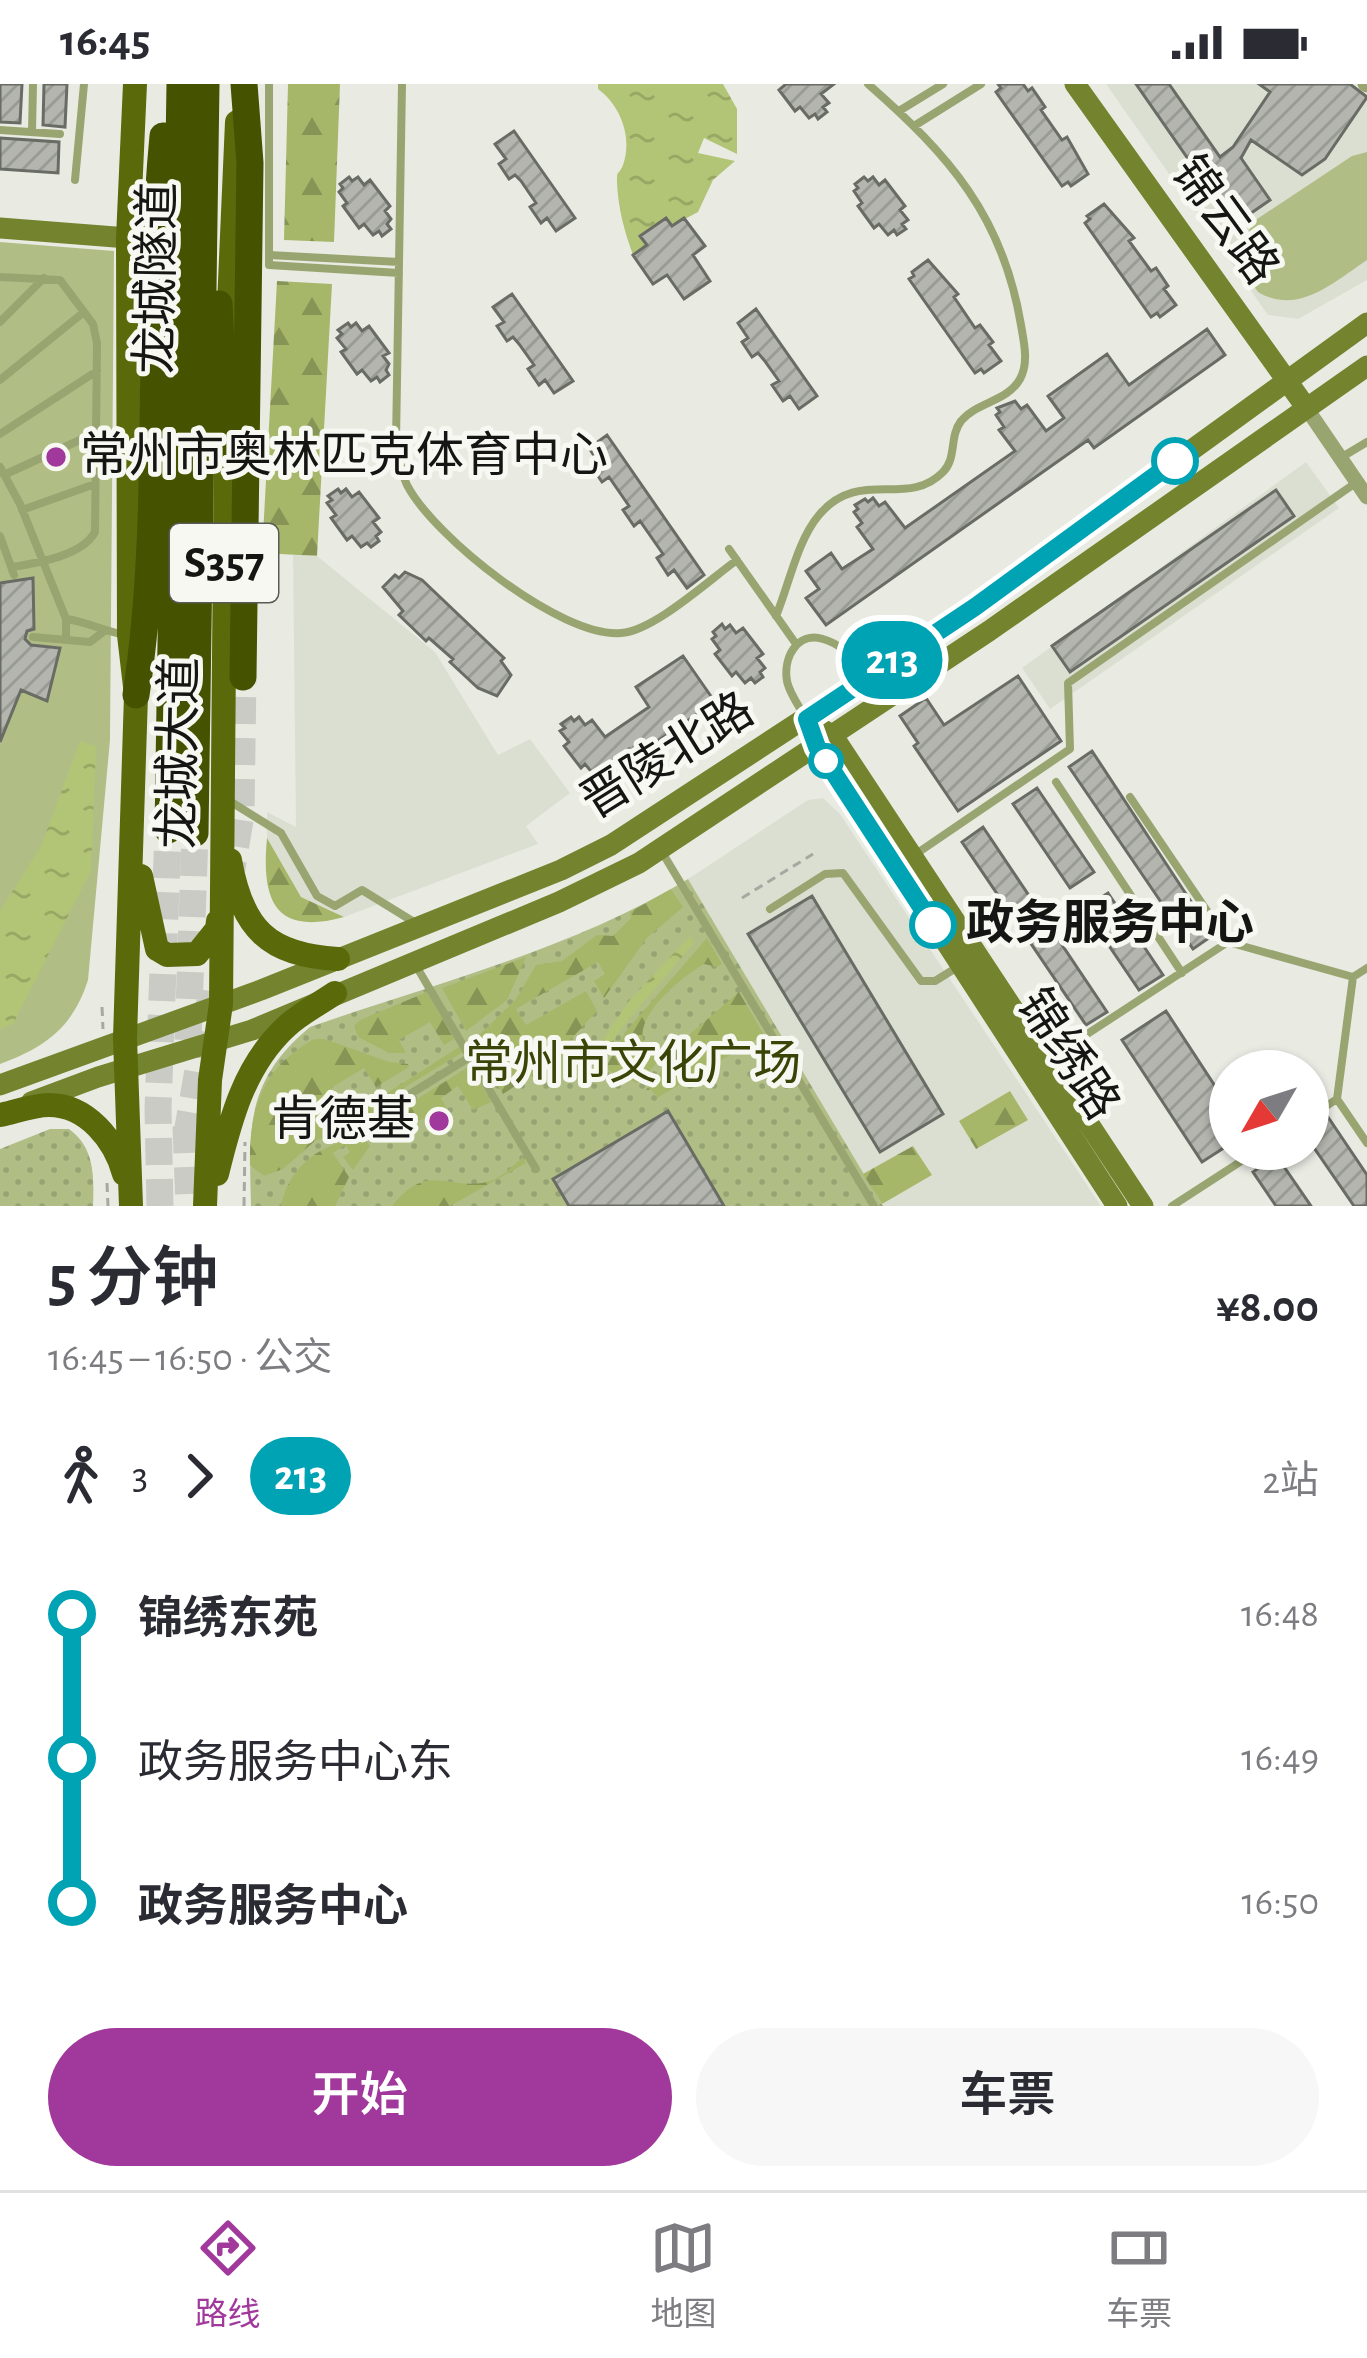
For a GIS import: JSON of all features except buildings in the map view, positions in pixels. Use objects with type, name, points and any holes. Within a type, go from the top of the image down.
[{"type":"highway","points":[[136,695],[148,615],[154,220],[167,84]]},
{"type":"highway","name":"龙城隧道","points":[[180,84],[182,832],[206,84]]},
{"type":"highway","points":[[222,84],[218,274],[226,444]]},
{"type":"highway","points":[[241,84],[250,163],[243,677]]},
{"type":"main road","name":"龙城大道","points":[[123,1203],[126,1069],[115,1042],[136,695],[116,633],[135,84]]},
{"type":"main road","name":"龙城大道","points":[[207,1206],[213,1042],[221,1004],[226,444],[241,84]]},
{"type":"main road","name":"锦云路","points":[[1075,84],[1305,406]]},
{"type":"main road","points":[[0,228],[128,238]]},
{"type":"main road","name":"晋陵北路","points":[[0,1085],[421,926],[611,845],[975,607],[1367,323]]},
{"type":"main road","name":"晋陵北路","points":[[0,1114],[252,1030],[559,902],[661,851],[989,631],[1367,366]]},
{"type":"main road","name":"锦绣路","points":[[807,719],[912,856],[1143,1206]]},
{"type":"main road","name":"锦绣路","points":[[825,742],[959,966],[1117,1206]]},
{"type":"main road","points":[[221,800],[235,890],[250,921],[272,945],[302,957],[338,958]]},
{"type":"main road","points":[[132,814],[157,949],[167,955],[196,954],[217,929],[219,912]]},
{"type":"main road","points":[[207,1206],[239,1097],[257,1062],[287,1026],[335,993]]},
{"type":"main road","points":[[0,1114],[50,1105],[80,1112],[101,1130],[120,1157],[123,1203]]},
{"type":"street","points":[[1305,406],[1362,490]]},
{"type":"lane","points":[[32,132],[33,84]]},
{"type":"lane","points":[[75,180],[84,84]]},
{"type":"lane","points":[[269,84],[269,260],[399,267]]},
{"type":"lane","points":[[403,84],[396,441],[407,484],[439,526],[498,578],[564,620],[621,634],[650,623],[737,560]]},
{"type":"lane","points":[[776,616],[818,516],[836,499],[861,488],[913,490],[943,472],[961,422],[1008,392],[1020,379],[1026,357],[1012,275],[976,198],[914,126],[868,84]]},
{"type":"lane","points":[[899,112],[943,84]]},
{"type":"lane","points":[[914,126],[981,84]]},
{"type":"lane","points":[[0,130],[60,134]]},
{"type":"lane","points":[[0,277],[60,280],[93,324],[97,343],[95,532],[90,542],[14,571],[0,536]]},
{"type":"lane","points":[[0,322],[44,278]]},
{"type":"lane","points":[[0,380],[84,312]]},
{"type":"lane","points":[[0,434],[97,371]]},
{"type":"lane","points":[[66,639],[66,619],[2,471],[96,433]]},
{"type":"lane","points":[[1341,458],[1367,442]]},
{"type":"lane","points":[[22,510],[95,484]]},
{"type":"lane","points":[[912,856],[1070,749],[1068,683],[1362,490]]},
{"type":"lane","points":[[729,549],[796,644]]},
{"type":"lane","points":[[66,619],[116,633]]},
{"type":"lane","points":[[33,637],[90,642],[116,633]]},
{"type":"lane","points":[[807,719],[787,682],[787,658],[796,644],[820,638],[838,646],[870,675]]},
{"type":"lane","points":[[1056,782],[1182,973]]},
{"type":"lane","points":[[1130,797],[1228,942],[1353,977],[1367,968]]},
{"type":"lane","points":[[221,800],[281,833],[317,896],[335,906],[362,890],[421,926]]},
{"type":"lane","points":[[661,851],[874,1206]]},
{"type":"lane","points":[[770,909],[826,874],[843,874],[921,981],[935,981],[959,966]]},
{"type":"lane","points":[[1048,1060],[1228,942]]},
{"type":"lane","points":[[414,962],[536,1169]]},
{"type":"lane","points":[[1353,977],[1337,1099],[1367,1143]]},
{"type":"lane","points":[[402,1099],[470,1057]]},
{"type":"lane","points":[[1329,1104],[1337,1099]]},
{"type":"lane","points":[[1172,1206],[1228,1170]]},
{"type":"path","points":[[742,898],[813,854]]},
{"type":"path","points":[[102,1007],[115,1042]]},
{"type":"path","points":[[107,1173],[123,1203]]},
{"type":"shaded area","points":[[1106,84],[1346,84],[1367,98],[1367,280],[1298,319],[1268,315]]},
{"type":"shaded area","points":[[1306,462],[1339,508],[1050,709],[1022,668]]},
{"type":"shaded area","points":[[293,555],[317,556],[435,652],[498,755],[530,739],[570,793],[526,826],[538,844],[344,917],[301,897],[267,838],[267,812],[296,827]]},
{"type":"shaded area","points":[[823,798],[840,814],[1101,1206],[883,1206],[688,879],[808,800]]},
{"type":"green space","points":[[288,84],[340,84],[334,242],[284,240]]},
{"type":"green space","points":[[1367,152],[1367,260],[1301,298],[1287,300],[1258,292],[1243,255],[1246,237],[1257,219],[1352,156]]},
{"type":"green space","name":"常州市奥林匹克体育中心","points":[[0,242],[114,251],[110,740],[88,980],[74,1011],[56,1033],[0,1064]]},
{"type":"green space","points":[[277,281],[332,284],[317,556],[262,553]]},
{"type":"green space","points":[[267,838],[301,897],[344,917],[302,922],[277,908],[267,880]]},
{"type":"green space","name":"常州市文化广场","points":[[688,879],[883,1206],[251,1206],[255,1108],[273,1067],[310,1027],[551,945]]},
{"type":"green space","points":[[671,889],[683,907],[647,938],[604,998],[594,981],[605,974],[598,962],[516,1009],[526,1025],[586,991],[597,1011],[546,1066],[503,1094],[472,1042],[516,999],[536,965],[562,961],[597,935],[613,936],[631,918],[630,912]]},
{"type":"green space","points":[[707,938],[722,964],[704,964],[682,980],[657,1003],[643,1030],[643,1042],[651,1053],[671,1049],[637,1083],[605,1069],[626,1031]]},
{"type":"green space","points":[[526,957],[507,1000],[466,1031],[442,988]]},
{"type":"green space","points":[[427,992],[454,1039],[444,1045],[430,1022],[399,1040],[406,1053],[389,1053],[358,1037],[354,1026],[360,1020]]},
{"type":"green space","points":[[739,992],[764,1035],[657,1098],[646,1090],[690,1034]]},
{"type":"green space","points":[[314,1039],[408,1064],[376,1087],[364,1068],[331,1088],[348,1118],[459,1047],[463,1052],[397,1092],[406,1106],[470,1066],[491,1102],[473,1110],[458,1086],[441,1098],[450,1114],[316,1140],[283,1169],[264,1176],[250,1165],[256,1108],[282,1063]]},
{"type":"green space","points":[[1010,1091],[1028,1120],[976,1149],[959,1121]]},
{"type":"green space","points":[[50,1129],[69,1129],[84,1145],[93,1173],[93,1206],[0,1206],[0,1149]]},
{"type":"green space","points":[[351,1140],[370,1146],[353,1170],[343,1157],[350,1152],[345,1145],[333,1153],[349,1177],[335,1206],[281,1206],[290,1181],[306,1162],[326,1148]]},
{"type":"green space","points":[[913,1146],[932,1175],[882,1204],[863,1174]]},
{"type":"green space","points":[[523,1157],[526,1163],[450,1206],[392,1206],[415,1185],[436,1180],[488,1182]]},
{"type":"water","points":[[598,84],[723,84],[737,109],[737,154],[704,138],[698,153],[735,161],[713,180],[698,212],[672,226],[666,219],[641,236],[647,245],[633,255],[617,182],[626,154],[625,133]]},
{"type":"water","points":[[80,741],[96,746],[91,871],[13,1024],[0,1029],[0,911],[41,846]]},
{"type":"water","points":[[690,936],[694,943],[620,1030],[604,1058],[594,1053],[629,1001]]},
{"type":"tunnel","points":[[229,887],[241,814],[243,677]]},
{"type":"tunnel","points":[[160,1206],[158,1109],[168,830]]},
{"type":"tunnel","points":[[188,1040],[195,833]]},
{"type":"tunnel","points":[[186,1139],[213,984]]},
{"type":"tunnel","points":[[186,1126],[189,1206]]},
{"type":"bus line","name":"213","points":[[933,925],[817,747],[807,719],[975,607],[1175,461]]},
{"type":"place","name":"常州市奥林匹克体育中心","points":[[56,457]]},
{"type":"place","name":"政务服务中心","points":[[933,925]]},
{"type":"place","name":"肯德基","points":[[439,1121]]}]
